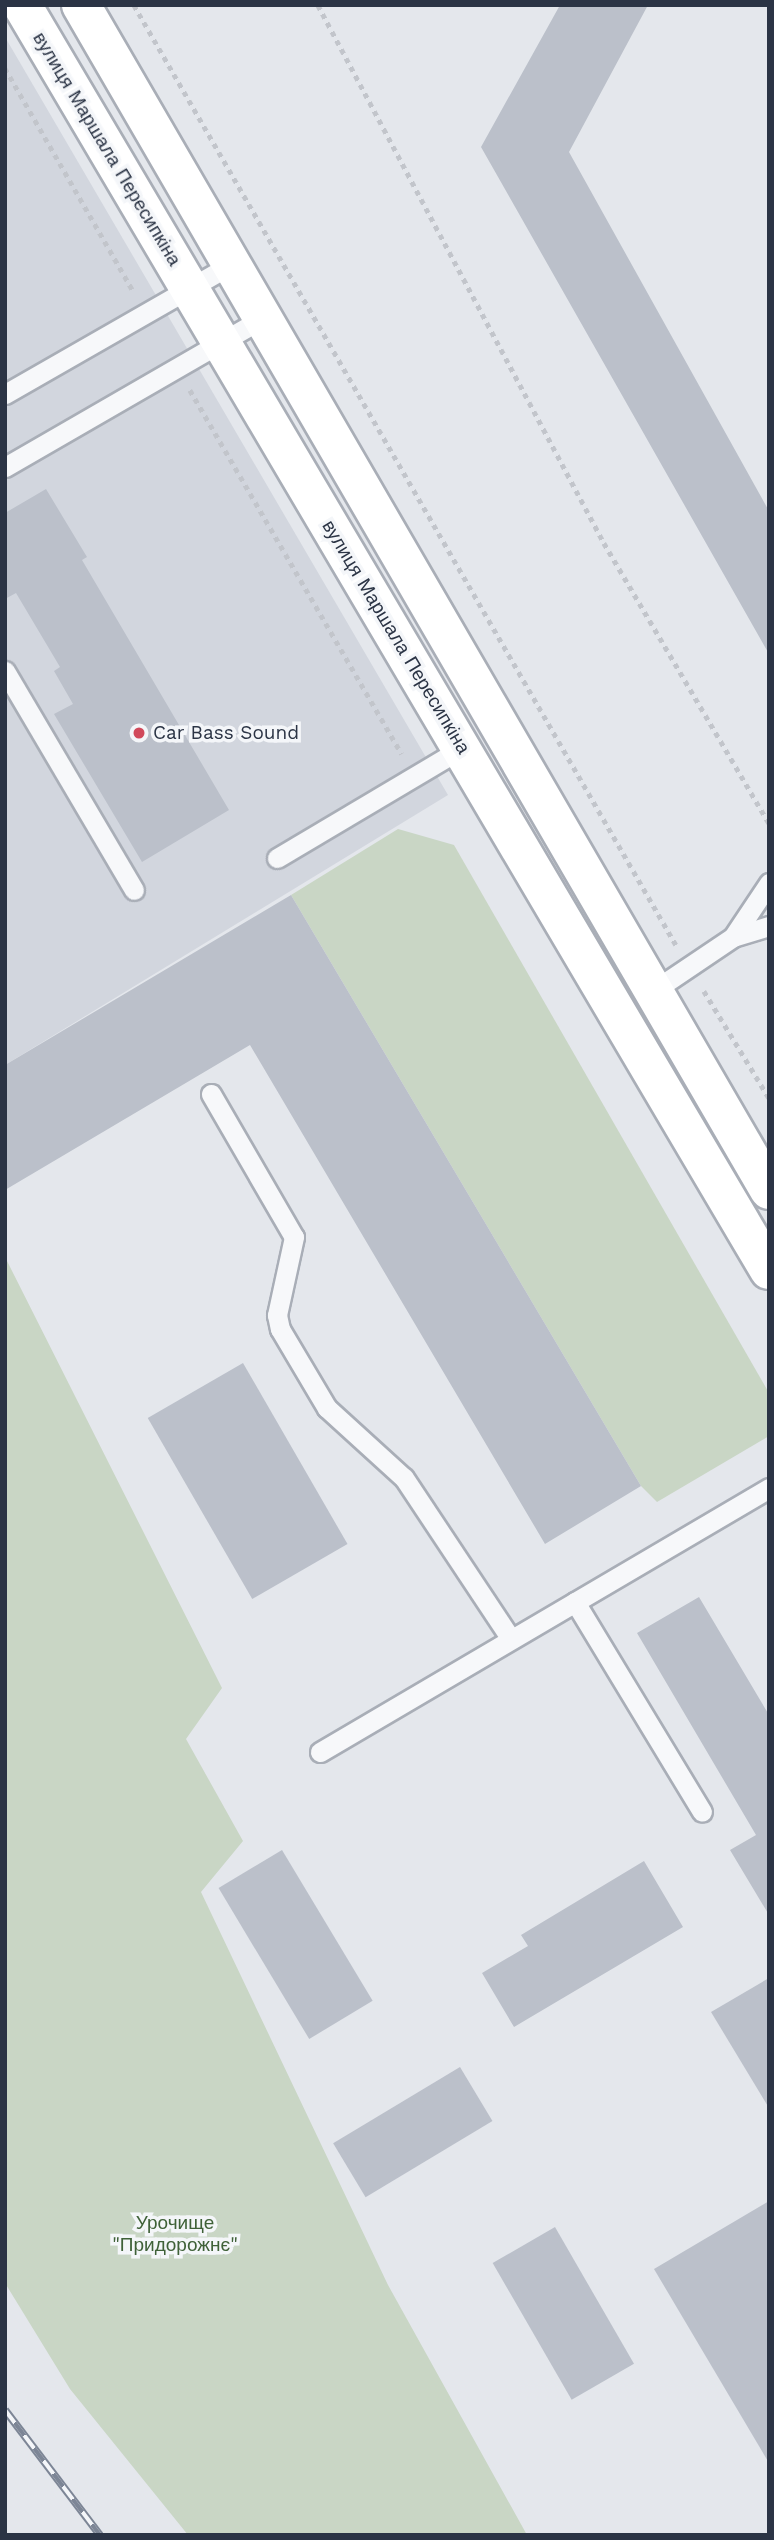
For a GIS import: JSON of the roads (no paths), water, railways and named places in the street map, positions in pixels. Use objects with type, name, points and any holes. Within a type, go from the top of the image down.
[{"type":"main road","name":"вулиця Маршала Пересипкіна","points":[[22,5],[769,1270]]},
{"type":"main road","points":[[81,5],[650,993],[769,1190]]},
{"type":"lane","points":[[5,394],[232,264]]},
{"type":"lane","points":[[5,467],[263,318]]},
{"type":"lane","points":[[5,671],[134,890]]},
{"type":"lane","points":[[277,858],[462,748]]},
{"type":"lane","points":[[650,993],[690,969],[733,937],[769,883]]},
{"type":"lane","points":[[733,937],[769,926]]},
{"type":"lane","points":[[211,1094],[294,1237],[277,1315],[280,1329],[327,1408],[404,1478],[511,1639]]},
{"type":"lane","points":[[320,1752],[769,1488]]},
{"type":"lane","points":[[575,1602],[702,1812]]},
{"type":"railway","points":[[5,2410],[100,2535]]},
{"type":"place","name":"Car Bass Sound","points":[[139,733]]},
{"type":"park label","name":"Урочище \"Придорожнє\"","points":[[175,2234]]}]
